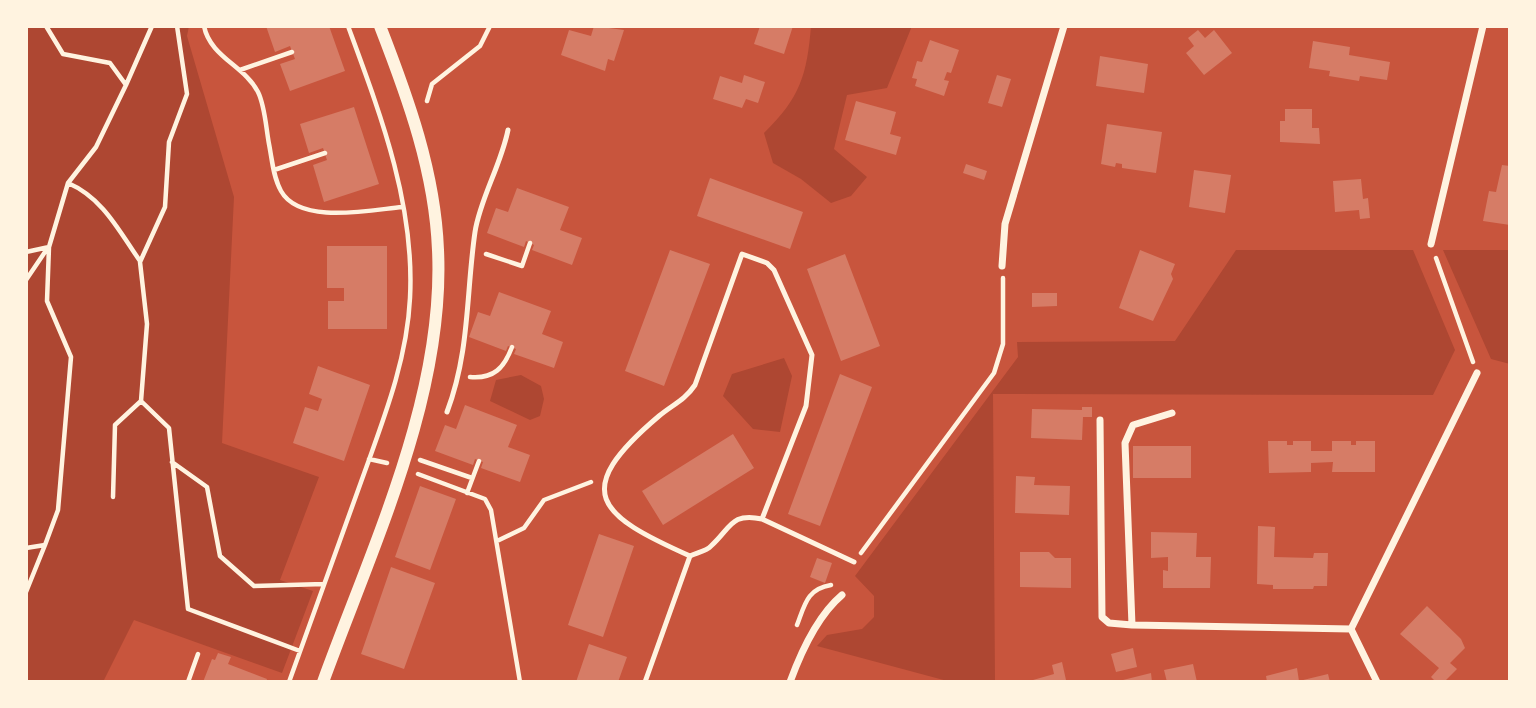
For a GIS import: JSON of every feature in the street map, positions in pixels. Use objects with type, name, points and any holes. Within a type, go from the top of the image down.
[{"type":"street","points":[[323,682],[401,467],[435,341],[438,250],[428,179],[412,108],[380,26]]},
{"type":"street","points":[[1002,265],[1005,224],[1064,26]]},
{"type":"street","points":[[1431,244],[1483,26]]},
{"type":"street","points":[[1351,629],[1477,373]]},
{"type":"street","points":[[1132,625],[1125,443],[1133,425],[1172,413]]},
{"type":"street","points":[[1100,420],[1102,617],[1109,622],[1132,625],[1351,629]]},
{"type":"street","points":[[790,682],[801,653],[831,604],[842,595]]},
{"type":"street","points":[[1351,629],[1377,682]]},
{"type":"lane","points":[[447,412],[461,374],[475,229],[502,158],[508,130]]},
{"type":"lane","points":[[762,519],[806,406],[812,355],[774,270],[767,263],[742,254],[695,386],[687,398],[661,414],[633,439],[603,480],[604,496],[621,520],[651,539],[690,556],[711,547],[733,521],[746,515],[762,519],[854,562]]},
{"type":"lane","points":[[645,682],[690,556]]},
{"type":"path","points":[[46,26],[63,54],[110,63],[127,85]]},
{"type":"path","points":[[26,592],[58,510],[71,357],[47,301],[49,247],[68,183],[96,147],[152,26]]},
{"type":"path","points":[[140,262],[165,207],[169,142],[187,94],[177,26]]},
{"type":"path","points":[[204,26],[212,44],[258,93],[274,170],[285,197],[293,204],[313,211],[402,207]]},
{"type":"path","points":[[289,682],[392,393],[411,298],[402,207],[382,118],[348,26]]},
{"type":"path","points":[[427,104],[432,84],[480,46],[490,26]]},
{"type":"path","points":[[239,71],[292,52]]},
{"type":"path","points":[[274,170],[324,153]]},
{"type":"path","points":[[68,183],[86,191],[102,206],[140,262],[147,324],[141,401],[115,425],[113,497]]},
{"type":"path","points":[[473,253],[493,255],[522,266],[530,243]]},
{"type":"path","points":[[1431,244],[1477,373]]},
{"type":"path","points":[[26,252],[49,247]]},
{"type":"path","points":[[26,280],[49,247]]},
{"type":"path","points":[[854,562],[994,373],[1003,344],[1002,265]]},
{"type":"path","points":[[461,374],[485,377],[498,372],[505,365],[512,347]]},
{"type":"path","points":[[141,401],[169,428],[188,608],[300,651]]},
{"type":"path","points":[[369,459],[401,467],[485,499],[491,510],[497,541],[520,682]]},
{"type":"path","points":[[419,459],[472,478]]},
{"type":"path","points":[[467,493],[479,461]]},
{"type":"path","points":[[172,462],[207,487],[220,556],[254,586],[324,584]]},
{"type":"path","points":[[497,541],[524,528],[544,500],[591,482]]},
{"type":"path","points":[[26,548],[44,545]]},
{"type":"path","points":[[188,682],[198,654]]},
{"type":"shaded area","points":[[26,26],[189,26],[187,36],[234,197],[222,443],[319,477],[280,580],[313,591],[282,673],[134,620],[103,682],[26,682]]},
{"type":"shaded area","points":[[811,26],[912,26],[887,88],[847,95],[834,149],[867,177],[851,196],[831,203],[801,179],[773,163],[764,133],[786,108],[800,85]]},
{"type":"shaded area","points":[[1236,250],[1413,250],[1455,350],[1433,395],[993,394],[995,682],[951,682],[817,646],[827,635],[862,629],[874,617],[874,596],[855,576],[1018,357],[1017,342],[1175,341]]},
{"type":"shaded area","points":[[1443,250],[1510,250],[1510,364],[1491,359]]},
{"type":"shaded area","points":[[784,358],[792,376],[780,432],[753,429],[723,396],[732,374]]},
{"type":"shaded area","points":[[521,375],[541,386],[544,399],[540,416],[530,420],[490,401],[496,380]]},
{"type":"building","points":[[266,26],[329,26],[345,71],[290,91],[280,64],[295,59],[290,46],[275,52]]},
{"type":"building","points":[[594,26],[624,30],[614,61],[608,59],[605,71],[561,55],[569,30],[591,36]]},
{"type":"building","points":[[760,26],[793,26],[784,54],[754,44]]},
{"type":"building","points":[[1198,30],[1205,38],[1214,30],[1232,53],[1204,75],[1186,53],[1194,46],[1188,38]]},
{"type":"building","points":[[930,40],[959,50],[951,73],[947,72],[944,80],[949,81],[944,96],[915,86],[917,79],[912,78],[917,61],[922,62]]},
{"type":"building","points":[[1313,41],[1350,47],[1349,55],[1390,62],[1387,80],[1360,76],[1359,81],[1329,76],[1330,71],[1309,68]]},
{"type":"building","points":[[1100,56],[1148,64],[1144,93],[1096,86]]},
{"type":"building","points":[[744,75],[765,82],[758,103],[746,99],[742,108],[713,99],[720,76],[742,83]]},
{"type":"building","points":[[997,75],[1011,79],[1002,107],[988,103]]},
{"type":"building","points":[[856,101],[896,112],[890,134],[901,137],[896,155],[845,140]]},
{"type":"building","points":[[354,107],[379,184],[324,202],[313,165],[327,160],[323,148],[309,153],[300,124]]},
{"type":"building","points":[[1285,109],[1312,109],[1312,128],[1319,128],[1320,144],[1280,142],[1280,121],[1285,121]]},
{"type":"building","points":[[1107,124],[1162,132],[1156,173],[1122,168],[1122,164],[1116,163],[1115,167],[1101,164]]},
{"type":"building","points":[[966,164],[987,171],[984,180],[963,173]]},
{"type":"building","points":[[1502,165],[1510,166],[1510,225],[1483,221],[1489,191],[1496,192]]},
{"type":"building","points":[[1194,170],[1231,175],[1225,213],[1189,207]]},
{"type":"building","points":[[710,178],[803,212],[790,249],[697,216]]},
{"type":"building","points":[[1361,179],[1363,199],[1368,198],[1370,218],[1360,219],[1359,210],[1335,212],[1333,181]]},
{"type":"building","points":[[517,188],[569,207],[560,230],[582,238],[572,265],[532,250],[534,245],[526,241],[524,247],[487,233],[496,208],[508,212]]},
{"type":"building","points":[[327,246],[387,246],[387,329],[328,329],[328,301],[344,301],[344,288],[327,288]]},
{"type":"building","points":[[670,250],[710,264],[664,386],[625,371]]},
{"type":"building","points":[[1140,250],[1175,264],[1171,274],[1173,279],[1153,321],[1119,308]]},
{"type":"building","points":[[845,254],[880,346],[841,361],[807,269]]},
{"type":"building","points":[[499,292],[551,311],[542,334],[563,342],[554,368],[514,354],[516,349],[508,346],[506,351],[469,337],[478,312],[490,316]]},
{"type":"building","points":[[1032,293],[1057,293],[1057,306],[1032,307]]},
{"type":"building","points":[[318,366],[370,385],[344,461],[293,443],[305,407],[318,411],[322,399],[309,394]]},
{"type":"building","points":[[840,374],[872,387],[820,526],[788,514]]},
{"type":"building","points":[[465,405],[517,425],[508,447],[530,455],[520,482],[481,468],[483,462],[475,459],[473,465],[435,451],[445,425],[456,429]]},
{"type":"building","points":[[1082,407],[1092,407],[1092,417],[1083,417],[1082,440],[1031,438],[1032,409],[1082,410]]},
{"type":"building","points":[[733,434],[754,468],[663,525],[642,491]]},
{"type":"building","points":[[1268,441],[1287,441],[1287,445],[1293,445],[1293,441],[1311,441],[1311,451],[1332,451],[1332,441],[1351,441],[1351,445],[1356,445],[1356,441],[1375,441],[1375,472],[1332,472],[1333,462],[1311,463],[1311,472],[1269,473]]},
{"type":"building","points":[[1133,446],[1191,446],[1191,478],[1133,478]]},
{"type":"building","points":[[1016,476],[1035,477],[1034,485],[1070,486],[1069,515],[1015,513]]},
{"type":"building","points":[[420,486],[456,499],[430,570],[395,557]]},
{"type":"building","points":[[1258,526],[1275,527],[1274,557],[1313,558],[1314,553],[1328,553],[1327,586],[1314,586],[1313,589],[1273,589],[1273,585],[1257,584]]},
{"type":"building","points":[[1151,532],[1197,533],[1196,557],[1211,557],[1210,588],[1163,588],[1163,570],[1168,571],[1168,557],[1151,558]]},
{"type":"building","points":[[599,534],[634,546],[603,637],[568,625]]},
{"type":"building","points":[[1020,552],[1049,552],[1055,558],[1071,558],[1071,588],[1020,587]]},
{"type":"building","points":[[817,558],[832,563],[825,583],[810,577]]},
{"type":"building","points":[[391,567],[435,583],[404,669],[361,654]]},
{"type":"building","points":[[1427,606],[1461,639],[1465,648],[1450,663],[1457,669],[1444,682],[1436,682],[1431,677],[1439,668],[1400,634]]},
{"type":"building","points":[[589,644],[627,657],[618,682],[576,682]]},
{"type":"building","points":[[1133,648],[1137,667],[1116,672],[1111,654]]},
{"type":"building","points":[[218,653],[231,657],[228,664],[267,679],[266,682],[203,682],[212,659],[215,660]]},
{"type":"building","points":[[1062,662],[1066,680],[1026,682],[1054,674],[1052,665]]},
{"type":"building","points":[[1193,664],[1197,682],[1167,682],[1164,670]]},
{"type":"building","points":[[1297,668],[1299,681],[1328,674],[1330,682],[1267,682],[1266,676]]},
{"type":"building","points":[[1151,673],[1152,682],[1119,682],[1119,681]]}]
